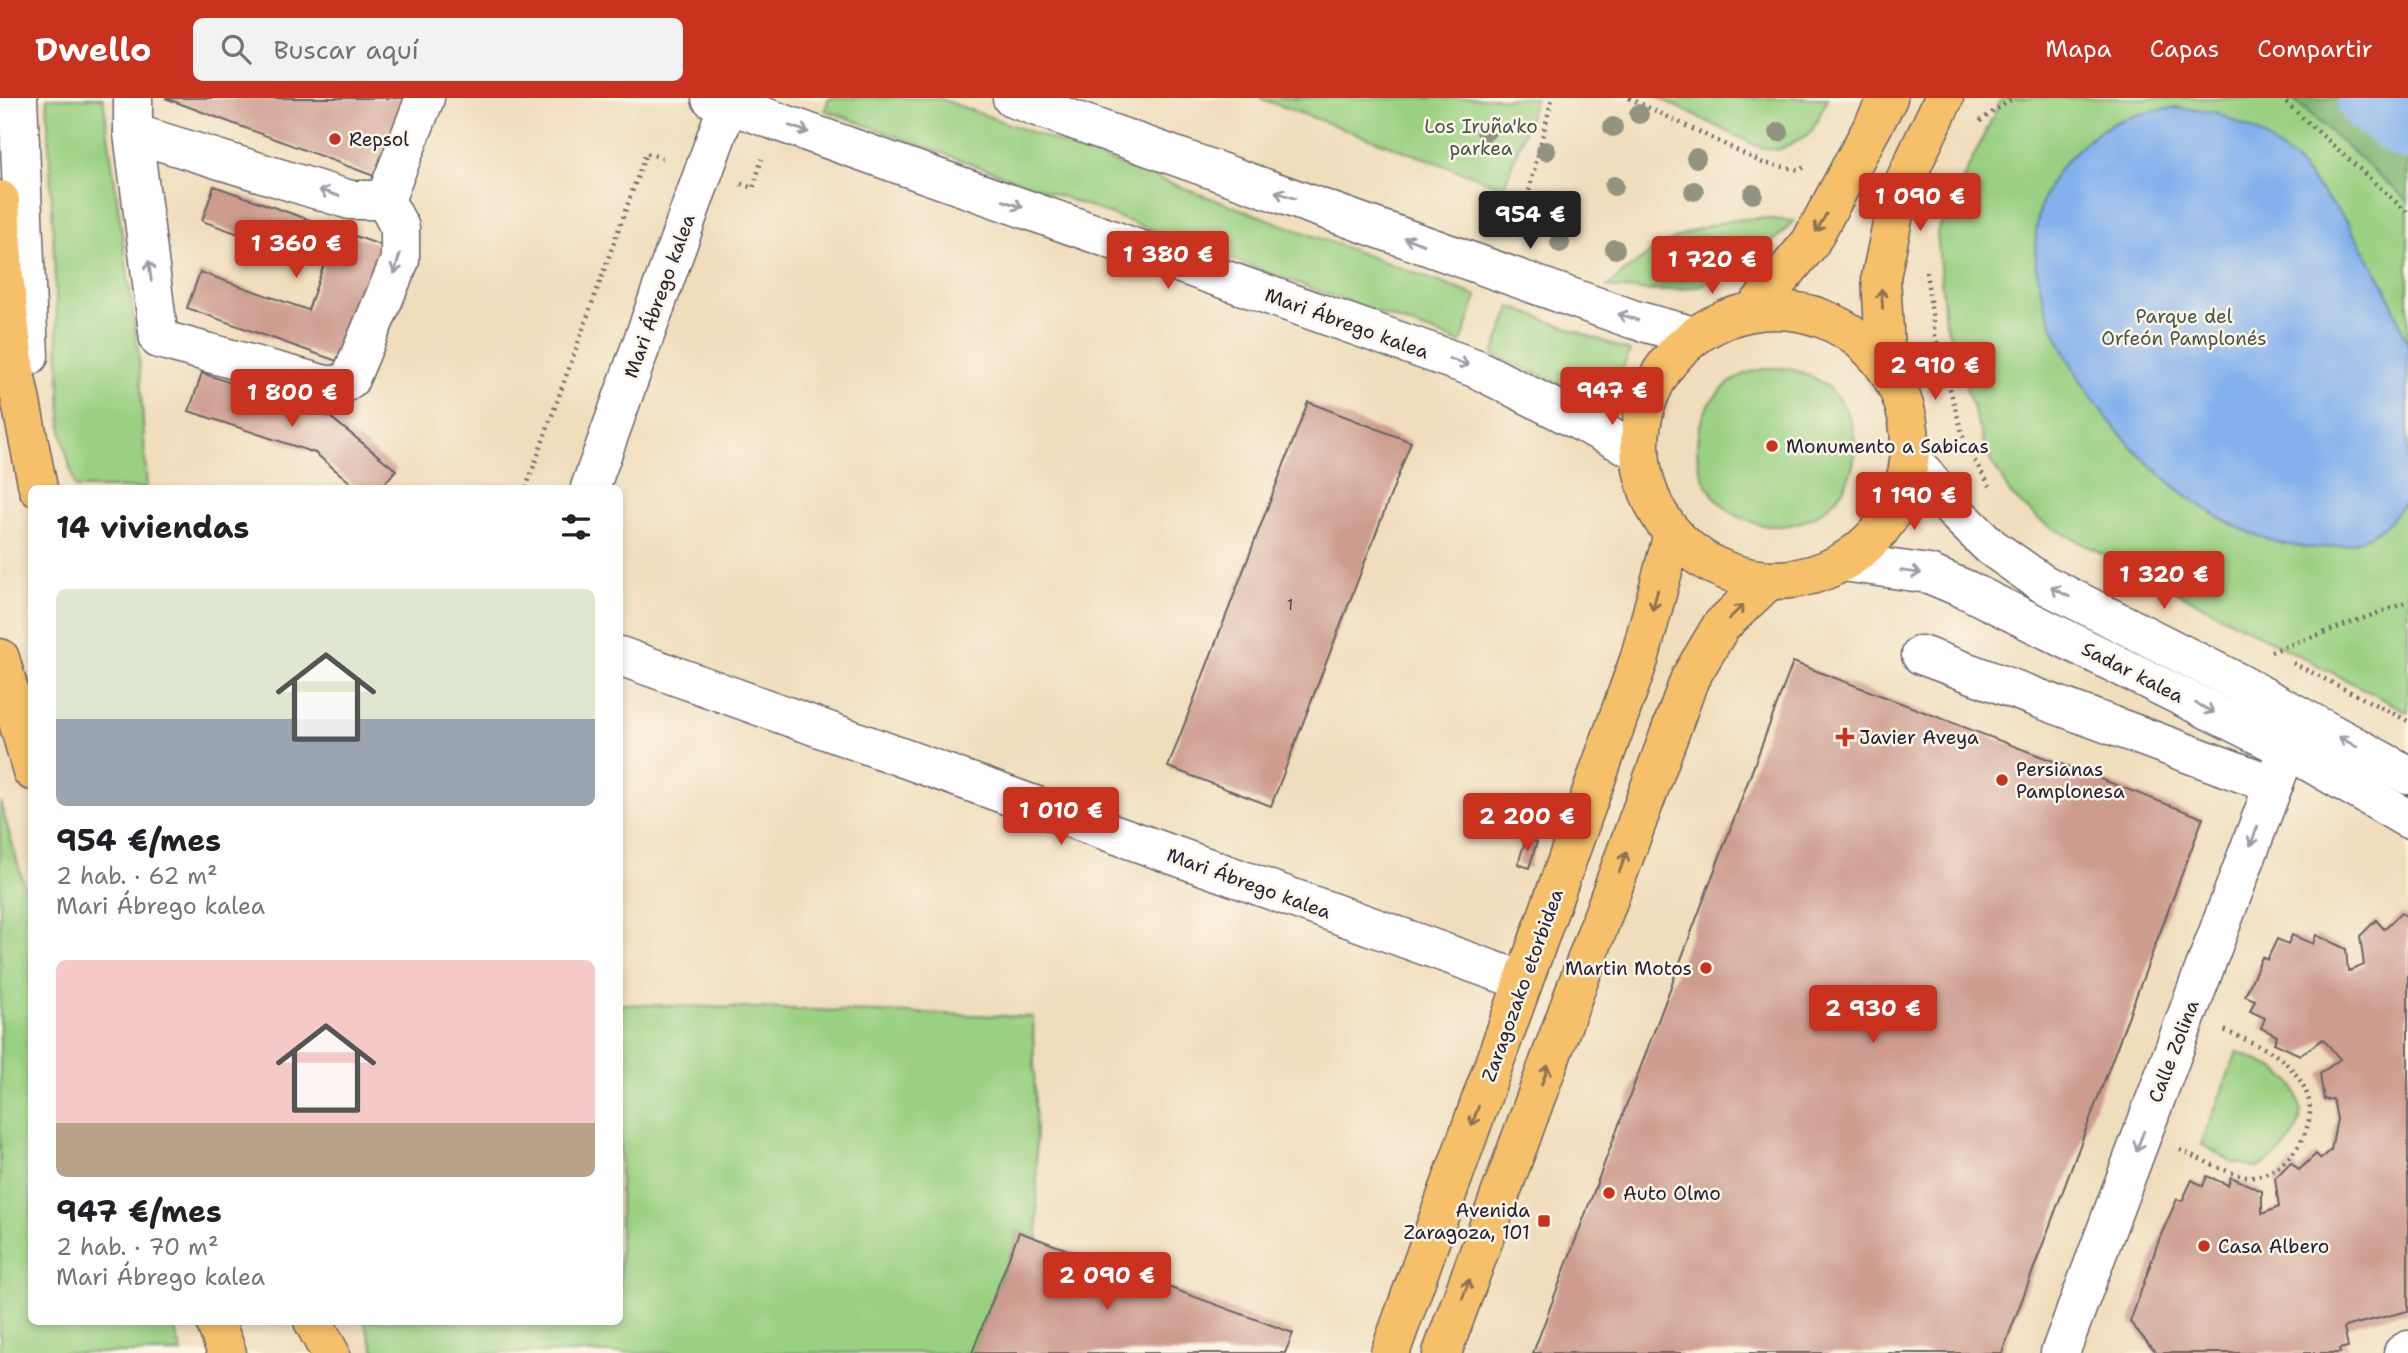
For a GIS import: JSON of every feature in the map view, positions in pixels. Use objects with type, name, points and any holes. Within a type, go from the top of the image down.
[{"type":"main road","points":[[1753,311],[1810,243],[1888,98]]},
{"type":"main road","points":[[1886,367],[1881,277],[1898,195],[1944,98]]},
{"type":"main road","points":[[0,200],[4,278],[15,372],[36,481]]},
{"type":"main road","points":[[1791,310],[1827,319],[1860,339],[1886,367],[1906,409],[1910,456],[1900,499],[1877,535],[1843,562],[1807,577],[1768,581],[1722,569],[1700,558],[1673,534],[1649,496],[1640,452],[1644,408],[1663,367],[1694,336],[1753,311],[1791,310]]},
{"type":"main road","name":"Zaragozako etorbidea","points":[[1390,1353],[1639,660],[1673,534]]},
{"type":"main road","points":[[1443,1353],[1690,678],[1721,626],[1768,581]]},
{"type":"main road","points":[[0,658],[28,757]]},
{"type":"main road","points":[[216,1325],[227,1353]]},
{"type":"main road","points":[[298,1325],[308,1353]]},
{"type":"main road","points":[[315,1325],[330,1353]]},
{"type":"street","points":[[18,98],[36,481]]},
{"type":"street","points":[[385,200],[349,200],[133,116],[159,339],[326,385],[341,385],[350,379],[400,260],[400,228],[385,200],[425,98]]},
{"type":"street","points":[[1012,98],[1632,318],[1694,336]]},
{"type":"street","name":"Mari Ábrego kalea","points":[[591,485],[720,101],[1475,368],[1640,452]]},
{"type":"street","name":"Sadar kalea","points":[[1910,456],[1954,511],[1991,547],[2042,583],[2239,683],[2408,775]]},
{"type":"street","name":"Sadar kalea","points":[[1843,562],[1929,574],[1968,590],[2287,749],[2408,819]]},
{"type":"street","points":[[1922,655],[2274,785]]},
{"type":"street","name":"Mari Ábrego kalea","points":[[623,657],[1523,981]]},
{"type":"street","name":"Calle Zolina","points":[[2060,1353],[2287,749]]},
{"type":"street","points":[[2403,1353],[2408,1350]]},
{"type":"path","points":[[1524,211],[1552,98]]},
{"type":"path","points":[[1629,98],[1763,163],[1800,170],[1811,160]]},
{"type":"path","points":[[1970,128],[2014,98]]},
{"type":"path","points":[[2281,98],[2408,213]]},
{"type":"path","points":[[1926,263],[1926,289],[1935,335],[1966,447],[1994,493]]},
{"type":"path","points":[[2271,652],[2408,602]]},
{"type":"path","points":[[2180,1150],[2245,1176],[2266,1175],[2286,1160],[2304,1138],[2310,1110],[2305,1090],[2292,1069],[2264,1048],[2224,1030]]},
{"type":"green space","points":[[47,98],[103,98],[139,356],[147,485],[74,485],[62,434]]},
{"type":"green space","points":[[829,98],[938,98],[1477,296],[1461,343],[825,110]]},
{"type":"green space","name":"Los Iruña'ko parkea","points":[[1259,98],[1536,98],[1504,187]]},
{"type":"green space","points":[[1659,98],[1828,98],[1810,134],[1779,150],[1759,147]]},
{"type":"green space","name":"Parque del Orfeón Pamplonés","points":[[2002,98],[2408,98],[2408,712],[2043,523],[2011,495],[1988,456],[1945,321],[1937,233]]},
{"type":"green space","points":[[2292,98],[2408,98],[2408,201]]},
{"type":"green space","points":[[1759,218],[1794,221],[1751,260],[1731,273],[1688,288],[1664,291],[1607,287],[1641,259],[1676,238],[1714,224]]},
{"type":"green space","points":[[1511,307],[1630,351],[1608,404],[1493,355]]},
{"type":"green space","points":[[1776,368],[1806,374],[1832,391],[1849,417],[1855,447],[1849,477],[1832,503],[1806,520],[1776,526],[1746,520],[1720,503],[1703,477],[1697,447],[1703,417],[1720,391],[1746,374]]},
{"type":"green space","points":[[0,801],[28,899],[28,1325],[173,1325],[182,1353],[0,1353]]},
{"type":"green space","points":[[623,1004],[1033,1017],[1038,1239],[1019,1232],[972,1353],[375,1353],[365,1325],[623,1325]]},
{"type":"green space","points":[[2237,1052],[2285,1076],[2293,1086],[2300,1107],[2300,1118],[2292,1138],[2276,1155],[2257,1168],[2233,1162],[2201,1144]]},
{"type":"water","points":[[2175,108],[2215,112],[2256,131],[2294,160],[2347,222],[2385,285],[2408,345],[2408,497],[2380,529],[2320,548],[2253,534],[2184,493],[2121,434],[2071,364],[2041,289],[2038,218],[2069,158],[2094,136],[2129,117]]},
{"type":"building","name":"Repsol","points":[[165,98],[412,98],[382,179]]},
{"type":"building","points":[[214,186],[392,249],[351,366],[187,308],[200,272],[308,310],[324,264],[202,221]]},
{"type":"building","points":[[202,373],[330,417],[396,470],[384,485],[353,485],[315,453],[189,411]]},
{"type":"building","points":[[1308,402],[1411,442],[1271,806],[1168,767]]},
{"type":"building","points":[[1793,662],[2203,818],[2002,1353],[1533,1353]]},
{"type":"building","points":[[1526,838],[1537,842],[1529,868],[1518,864]]},
{"type":"building","points":[[2401,913],[2408,917],[2408,1311],[2344,1327],[2348,1347],[2339,1349],[2340,1353],[2156,1353],[2130,1322],[2160,1237],[2177,1199],[2182,1201],[2192,1180],[2203,1186],[2207,1176],[2228,1185],[2231,1177],[2262,1191],[2262,1214],[2279,1207],[2275,1178],[2291,1162],[2299,1170],[2316,1154],[2321,1159],[2331,1150],[2337,1119],[2333,1099],[2324,1100],[2320,1074],[2340,1059],[2323,1039],[2300,1055],[2274,1043],[2277,1036],[2261,1028],[2265,1018],[2250,1011],[2255,1000],[2245,996],[2262,957],[2267,960],[2277,939],[2288,944],[2292,935],[2313,944],[2316,935],[2346,949],[2348,972],[2364,965],[2360,936],[2376,920],[2384,929]]},
{"type":"building","points":[[1019,1232],[1293,1333],[1285,1353],[972,1353]]},
{"type":"waterway","points":[[2374,98],[2408,123]]},
{"type":"place","name":"Repsol","points":[[335,139]]},
{"type":"place","name":"Monumento a Sabicas","points":[[1772,446]]},
{"type":"place","name":"Javier Aveya","points":[[1845,737]]},
{"type":"place","name":"Persianas Pamplonesa","points":[[2002,780]]},
{"type":"place","name":"Martin Motos","points":[[1706,968]]},
{"type":"place","name":"Auto Olmo","points":[[1609,1193]]},
{"type":"place","name":"Avenida Zaragoza, 101","points":[[1544,1221]]},
{"type":"place","name":"Casa Albero","points":[[2204,1246]]}]
